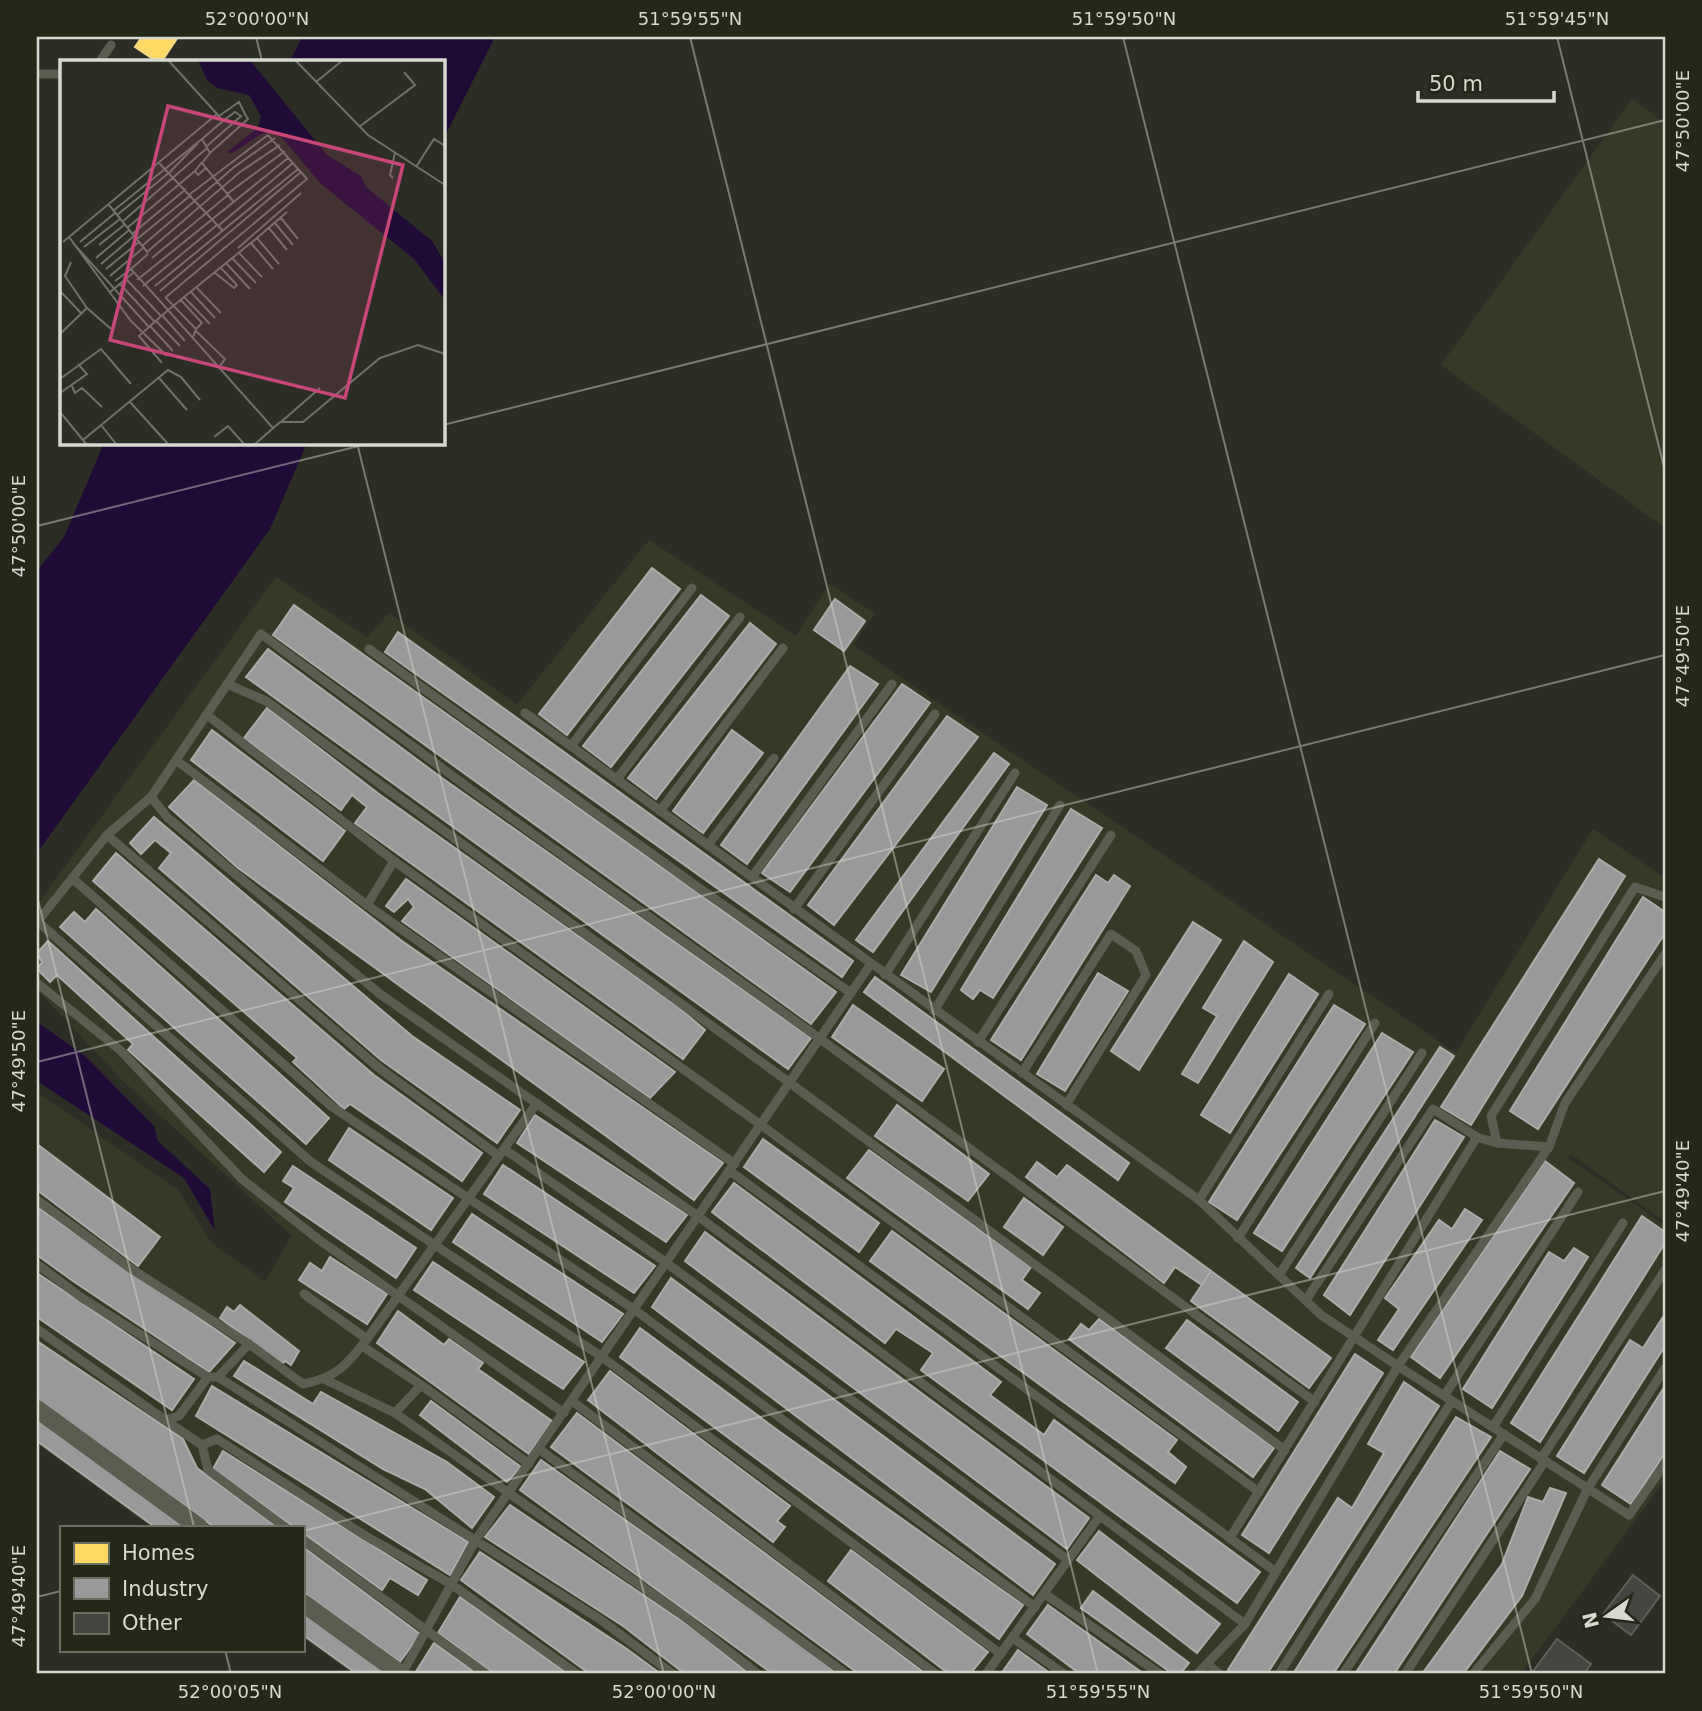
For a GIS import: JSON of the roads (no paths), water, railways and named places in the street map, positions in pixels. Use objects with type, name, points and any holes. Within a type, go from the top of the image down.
[{"type":"street","points":[[37,1409],[198,1526]]},
{"type":"street","points":[[304,1604],[401,1674]]},
{"type":"lane","points":[[101,60],[111,45]]},
{"type":"lane","points":[[37,74],[60,74]]},
{"type":"lane","points":[[571,746],[692,589]]},
{"type":"lane","points":[[617,779],[740,617]]},
{"type":"lane","points":[[1001,1654],[602,1357],[311,1162],[37,921],[107,835],[151,797],[261,634],[1315,1402]]},
{"type":"lane","points":[[660,811],[783,648]]},
{"type":"lane","points":[[369,649],[699,888],[851,993]]},
{"type":"lane","points":[[227,684],[266,701],[790,1083],[1285,1450]]},
{"type":"lane","points":[[752,877],[892,684]]},
{"type":"lane","points":[[525,713],[870,965],[1199,1200],[1306,1300],[1355,1337],[1448,1399],[1629,1515],[1665,1464]]},
{"type":"lane","points":[[794,909],[934,714]]},
{"type":"lane","points":[[207,715],[394,862],[761,1125],[1259,1492]]},
{"type":"lane","points":[[708,845],[774,758]]},
{"type":"lane","points":[[176,760],[367,905],[733,1168],[1276,1572]]},
{"type":"lane","points":[[885,975],[1014,773]]},
{"type":"lane","points":[[151,797],[168,818],[380,994],[699,1217],[1245,1624]]},
{"type":"lane","points":[[934,1011],[1060,805]]},
{"type":"lane","points":[[107,835],[379,1068],[667,1264],[1068,1560]]},
{"type":"lane","points":[[978,1042],[1111,835]]},
{"type":"lane","points":[[367,905],[394,862]]},
{"type":"lane","points":[[72,878],[331,1105],[635,1310],[1035,1607]]},
{"type":"lane","points":[[1497,1143],[1491,1116],[1635,887],[1665,897]]},
{"type":"lane","points":[[1022,1073],[1111,934],[1136,951],[1146,975],[1066,1105]]},
{"type":"lane","points":[[1196,1674],[1245,1624],[1398,1366],[1549,1147],[1565,1103],[1665,954]]},
{"type":"lane","points":[[401,1674],[428,1632],[475,1541],[870,965]]},
{"type":"lane","points":[[37,983],[120,1051],[242,1178],[318,1239],[564,1413]]},
{"type":"lane","points":[[1199,1200],[1329,994]]},
{"type":"lane","points":[[1238,1238],[1375,1023]]},
{"type":"lane","points":[[1279,1275],[1422,1053]]},
{"type":"lane","points":[[37,1200],[130,1268],[249,1344],[303,1384],[327,1380],[348,1363],[365,1343],[537,1103]]},
{"type":"lane","points":[[1306,1300],[1433,1109],[1477,1137],[1497,1143],[1549,1147]]},
{"type":"lane","points":[[1230,1538],[1477,1137]]},
{"type":"lane","points":[[1279,1674],[1578,1192]]},
{"type":"lane","points":[[1493,1427],[1623,1223]]},
{"type":"lane","points":[[37,1264],[82,1298],[601,1620],[673,1674]]},
{"type":"lane","points":[[1405,1674],[1665,1270]]},
{"type":"lane","points":[[304,1293],[365,1343],[529,1464]]},
{"type":"lane","points":[[37,1329],[202,1445],[208,1471],[284,1526]]},
{"type":"lane","points":[[165,1420],[179,1416],[213,1377],[249,1344]]},
{"type":"lane","points":[[1473,1674],[1535,1599],[1588,1488],[1665,1368]]},
{"type":"lane","points":[[327,1380],[395,1413],[681,1614],[758,1674]]},
{"type":"lane","points":[[395,1413],[421,1385]]},
{"type":"lane","points":[[572,1402],[936,1674]]},
{"type":"lane","points":[[1343,1674],[1504,1434]]},
{"type":"lane","points":[[202,1445],[217,1439],[364,1535],[451,1584],[577,1674]]},
{"type":"lane","points":[[540,1449],[846,1674]]},
{"type":"lane","points":[[986,1674],[1099,1517]]},
{"type":"lane","points":[[304,1541],[486,1674]]},
{"type":"lane","points":[[1045,1594],[1160,1674]]},
{"type":"lane","points":[[1013,1638],[1064,1674]]},
{"type":"lane","points":[[1207,1664],[1220,1674]]}]
